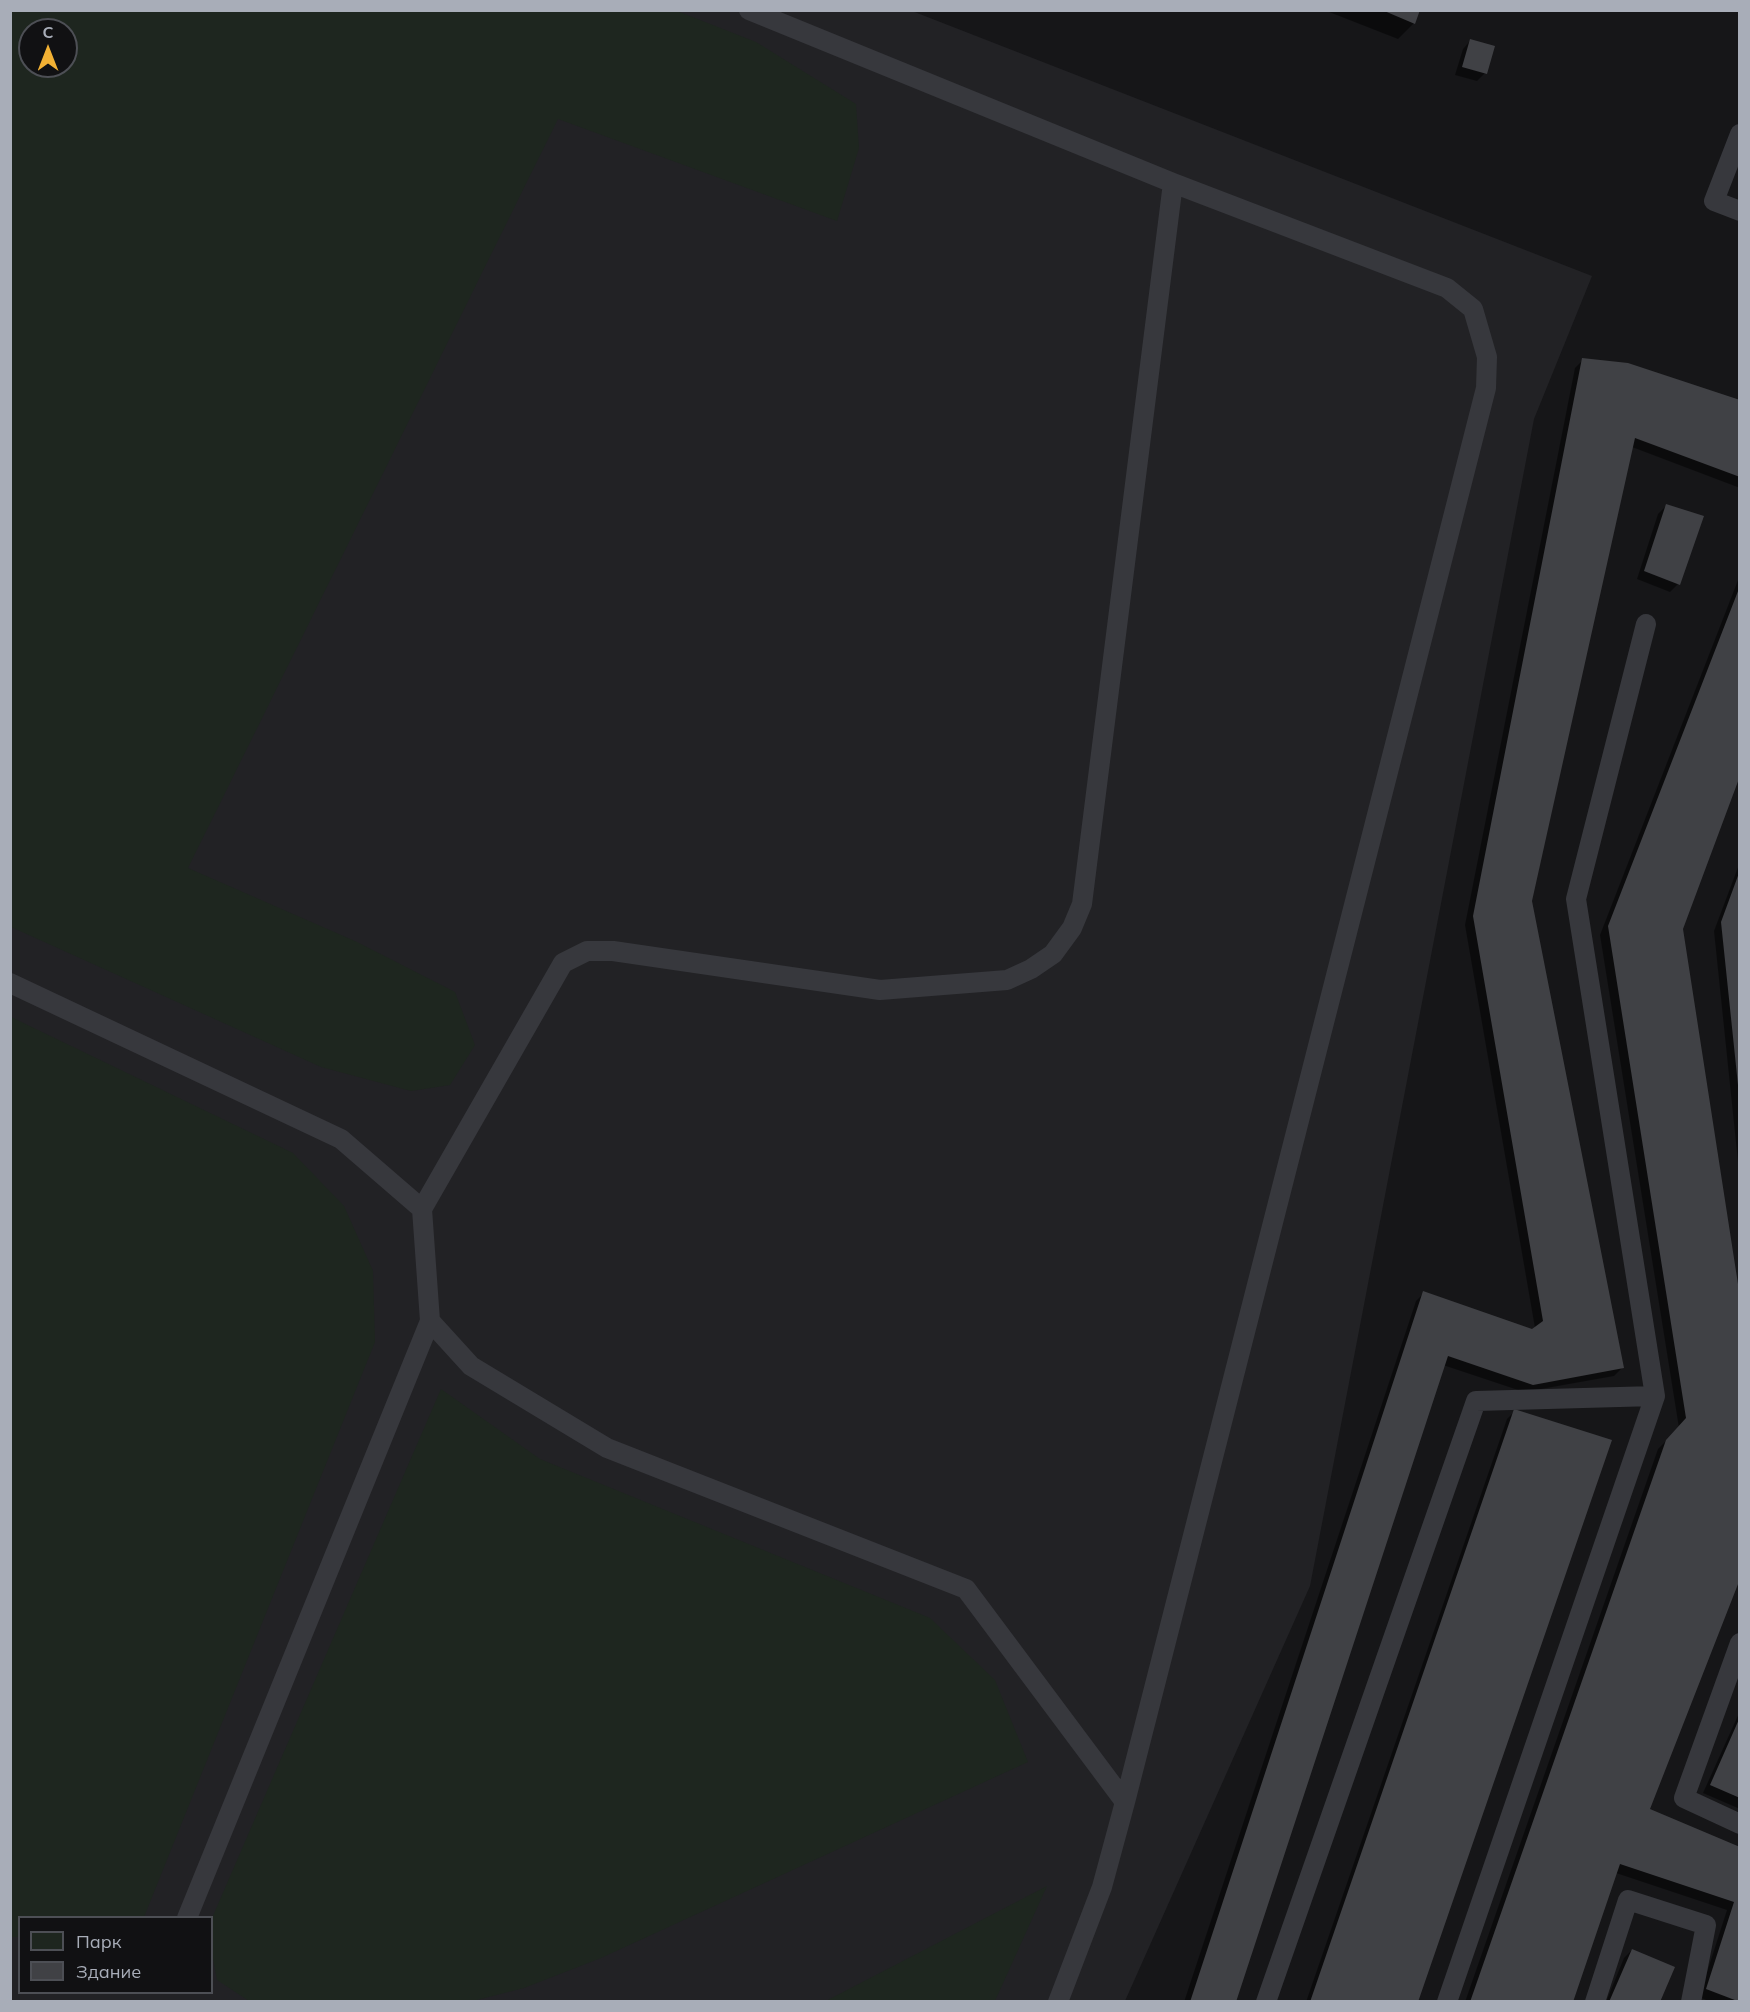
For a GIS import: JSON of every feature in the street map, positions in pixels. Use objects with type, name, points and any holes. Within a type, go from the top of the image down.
[{"type":"lane","points":[[749,10],[1173,183],[1447,288],[1473,309],[1487,357],[1486,388],[1125,1802],[1102,1887],[1058,2001]]},
{"type":"lane","points":[[1740,134],[1714,201],[1740,211]]},
{"type":"lane","points":[[187,1916],[430,1321],[422,1209],[563,963],[587,951],[613,951],[880,990],[1007,980],[1031,969],[1053,954],[1071,928],[1082,904],[1173,183]]},
{"type":"lane","points":[[1447,2001],[1655,1396],[1576,899],[1646,624]]},
{"type":"lane","points":[[10,983],[341,1139],[422,1209]]},
{"type":"lane","points":[[430,1321],[471,1366],[607,1448],[966,1589],[1125,1802]]},
{"type":"lane","points":[[1266,2001],[1476,1401],[1655,1396]]},
{"type":"lane","points":[[1740,1643],[1733,1679],[1684,1798],[1740,1824]]},
{"type":"lane","points":[[1595,2001],[1628,1900],[1706,1925],[1691,2001]]},
{"type":"shaded area","points":[[11,11],[912,11],[1592,276],[1534,419],[1310,1586],[1125,2001],[11,2002]]},
{"type":"green space","points":[[11,10],[677,11],[756,42],[856,104],[859,148],[837,221],[558,119],[188,868],[357,942],[455,992],[475,1045],[450,1085],[411,1091],[321,1067],[11,927]]},
{"type":"green space","points":[[11,1017],[293,1153],[344,1206],[373,1271],[375,1342],[144,1916],[18,1916],[18,1937],[10,1937]]},
{"type":"green space","points":[[441,1389],[540,1459],[930,1618],[995,1680],[1028,1762],[601,1958],[524,1988],[469,2002],[249,2001],[217,1980],[213,1959],[213,1916]]},
{"type":"green space","points":[[1047,1886],[995,2001],[826,2001]]},
{"type":"building","points":[[1382,10],[1420,10],[1415,24]]},
{"type":"building","points":[[1470,39],[1495,46],[1487,74],[1462,67]]},
{"type":"building","points":[[1582,358],[1628,363],[1740,400],[1740,477],[1635,438],[1532,901],[1624,1368],[1533,1385],[1448,1356],[1236,2002],[1190,2002],[1423,1291],[1532,1329],[1543,1321],[1473,916]]},
{"type":"building","points":[[1666,504],[1704,516],[1680,585],[1644,571]]},
{"type":"building","points":[[1740,586],[1740,776],[1683,929],[1740,1297],[1740,1579],[1650,1809],[1740,1847],[1740,2002],[1706,1989],[1734,1902],[1620,1864],[1573,2002],[1470,2002],[1666,1440],[1686,1418],[1608,926]]},
{"type":"building","points":[[1739,873],[1740,1085],[1738,1085],[1721,922]]},
{"type":"building","points":[[1514,1409],[1612,1440],[1418,2002],[1310,2002]]},
{"type":"building","points":[[1740,1717],[1740,1798],[1710,1785]]},
{"type":"building","points":[[1632,1949],[1675,1967],[1660,2002],[1609,2002]]}]
